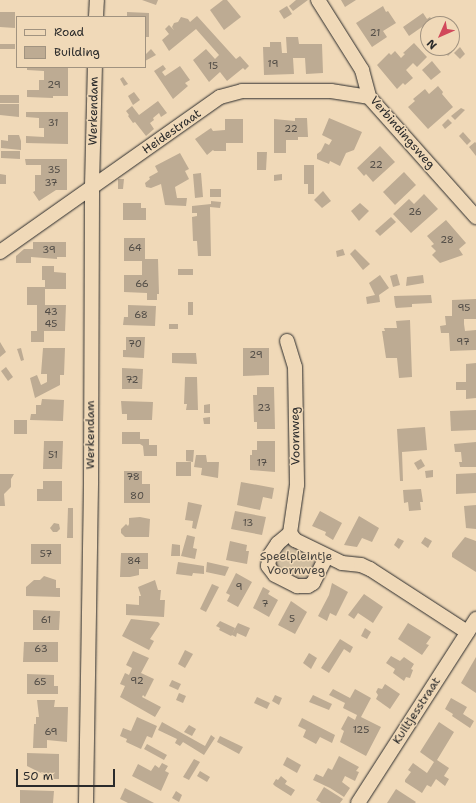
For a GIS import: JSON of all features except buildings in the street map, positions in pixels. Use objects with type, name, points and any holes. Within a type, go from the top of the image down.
[{"type":"street","points":[[96,16],[97,0]]},
{"type":"street","name":"Verbindingsweg","points":[[318,0],[362,70],[369,97],[476,217]]},
{"type":"street","name":"Werkendam","points":[[86,803],[91,473],[92,186],[95,68]]},
{"type":"street","name":"Heidestraat","points":[[0,252],[220,97],[242,91],[331,91],[369,97]]},
{"type":"street","name":"Voornweg","points":[[286,341],[295,367],[297,484],[290,533]]},
{"type":"street","points":[[327,556],[313,583],[308,586],[297,586],[275,575],[268,566],[270,555],[278,543],[290,533],[295,540],[327,556],[342,564],[361,565],[370,569],[468,632]]},
{"type":"street","name":"Kuiltjesstraat","points":[[358,803],[476,619]]},
{"type":"green space","name":"Speelpleintje Voornweg","points":[[289,543],[316,558],[318,562],[307,583],[274,569],[276,553],[282,544]]}]
